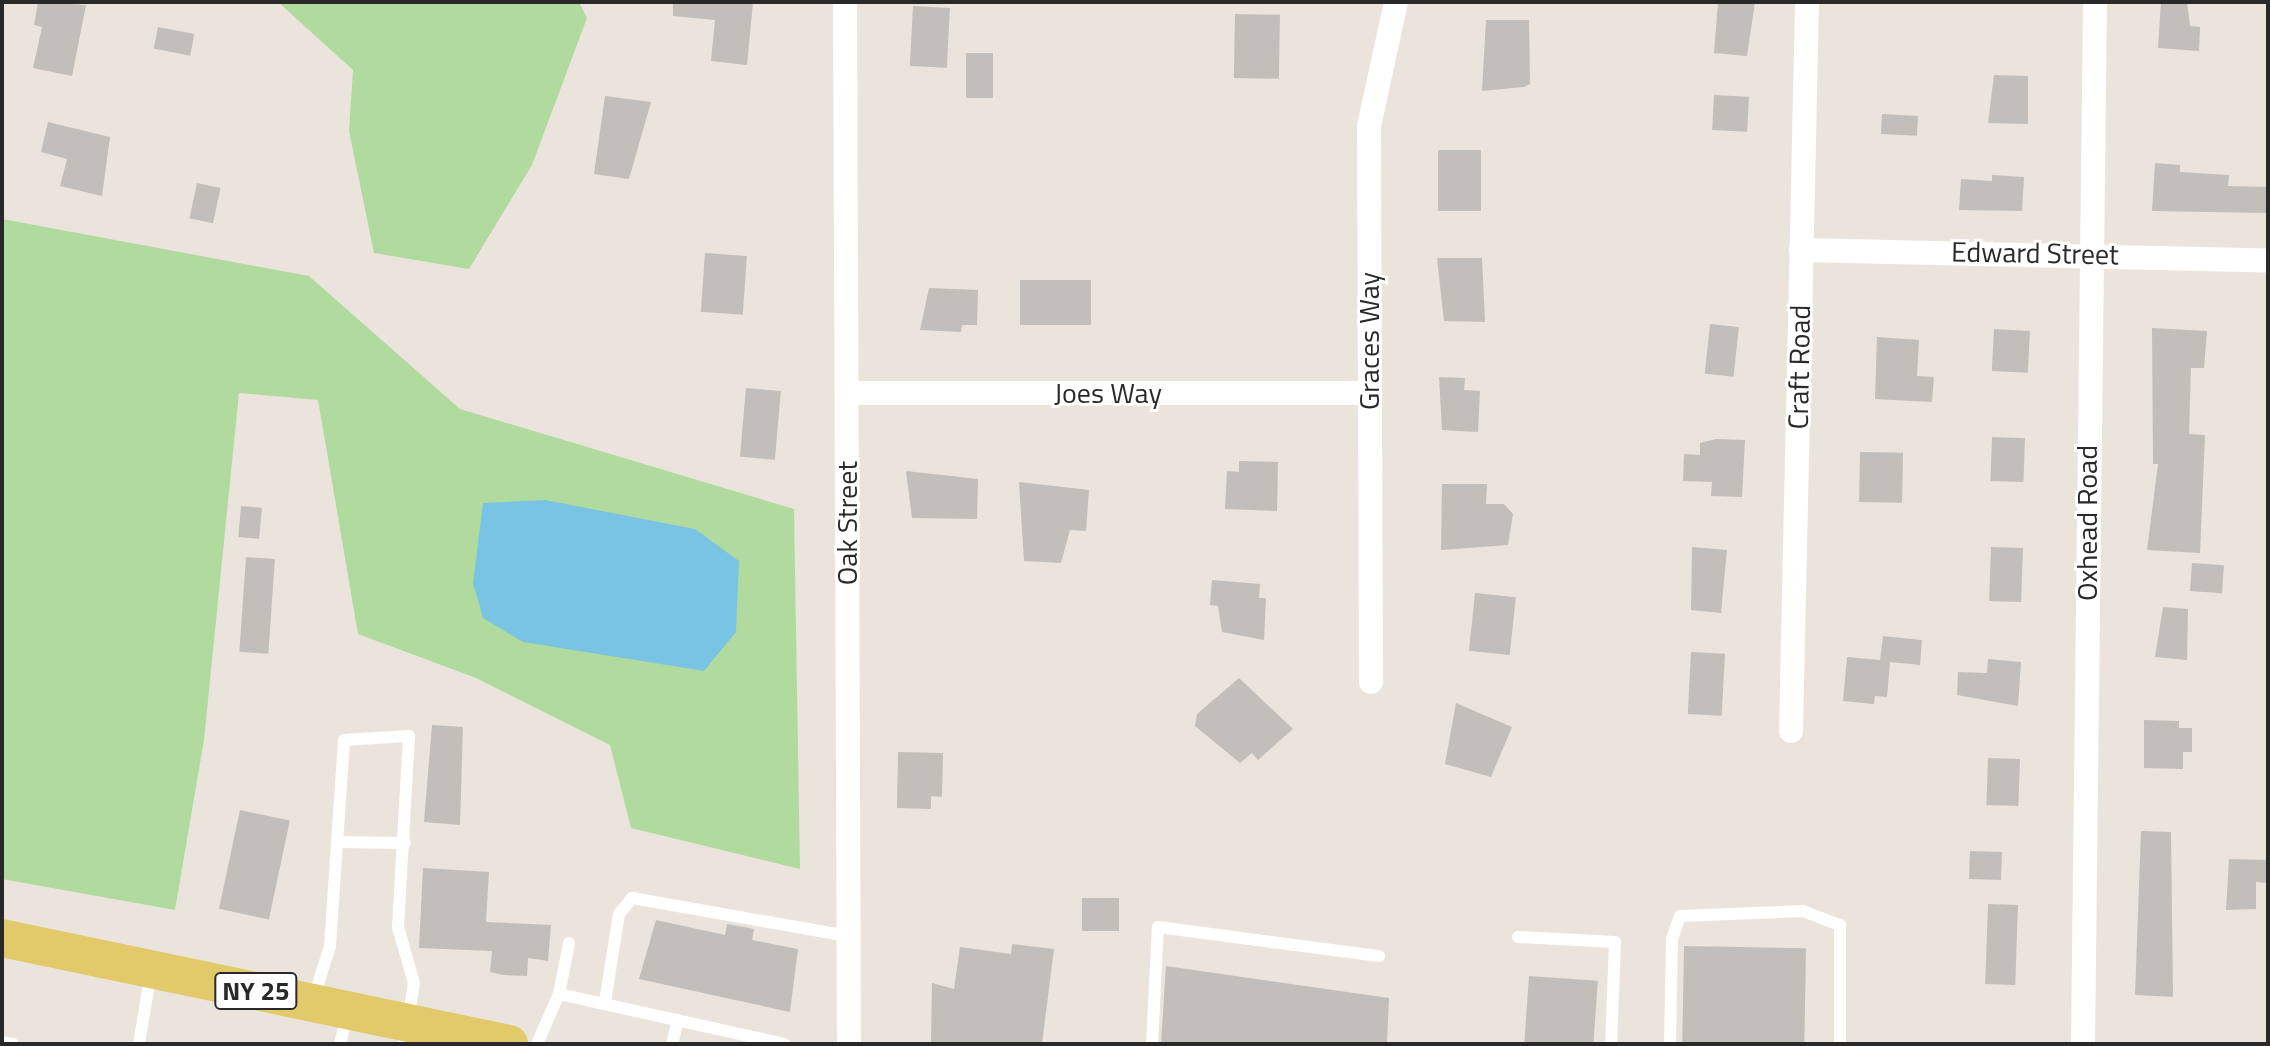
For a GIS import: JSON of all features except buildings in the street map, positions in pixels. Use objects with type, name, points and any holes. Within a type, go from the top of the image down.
[{"type":"main road","name":"NY 25","points":[[2,938],[152,969],[334,1019],[406,1033],[506,1044]]},
{"type":"street","name":"Oak Street","points":[[845,2],[849,1044]]},
{"type":"street","name":"Graces Way","points":[[1371,682],[1369,126],[1396,2]]},
{"type":"street","name":"Craft Road","points":[[1791,731],[1807,2]]},
{"type":"street","name":"Oxhead Road","points":[[2083,1044],[2089,253],[2095,2]]},
{"type":"street","name":"Edward Street","points":[[1801,250],[2089,253],[2268,261]]},
{"type":"street","name":"Joes Way","points":[[847,393],[1369,393]]},
{"type":"lane","points":[[334,1019],[330,946],[344,740],[409,736],[398,927],[414,972],[406,1033]]},
{"type":"lane","points":[[338,842],[405,843]]},
{"type":"lane","points":[[605,1002],[619,914],[632,898],[848,936]]},
{"type":"lane","points":[[1670,1044],[1672,939],[1680,916],[1803,911],[1840,925],[1840,1044]]},
{"type":"lane","points":[[1152,1044],[1158,927],[1379,956]]},
{"type":"lane","points":[[1518,937],[1615,942],[1611,1044]]},
{"type":"lane","points":[[537,1044],[559,994],[569,943]]},
{"type":"lane","points":[[139,1044],[152,969]]},
{"type":"lane","points":[[559,994],[785,1044]]},
{"type":"lane","points":[[672,1044],[678,1020]]},
{"type":"lane","points":[[2,1042],[13,1044]]},
{"type":"green space","points":[[278,2],[579,2],[587,18],[532,165],[469,269],[374,253],[349,131],[353,70]]},
{"type":"green space","points":[[2,219],[309,276],[460,409],[794,509],[800,869],[631,828],[610,745],[476,678],[358,634],[318,400],[239,393],[204,740],[175,910],[2,879]]},
{"type":"water","points":[[545,500],[695,529],[739,561],[736,632],[704,671],[523,642],[483,618],[473,583],[483,503]]}]
